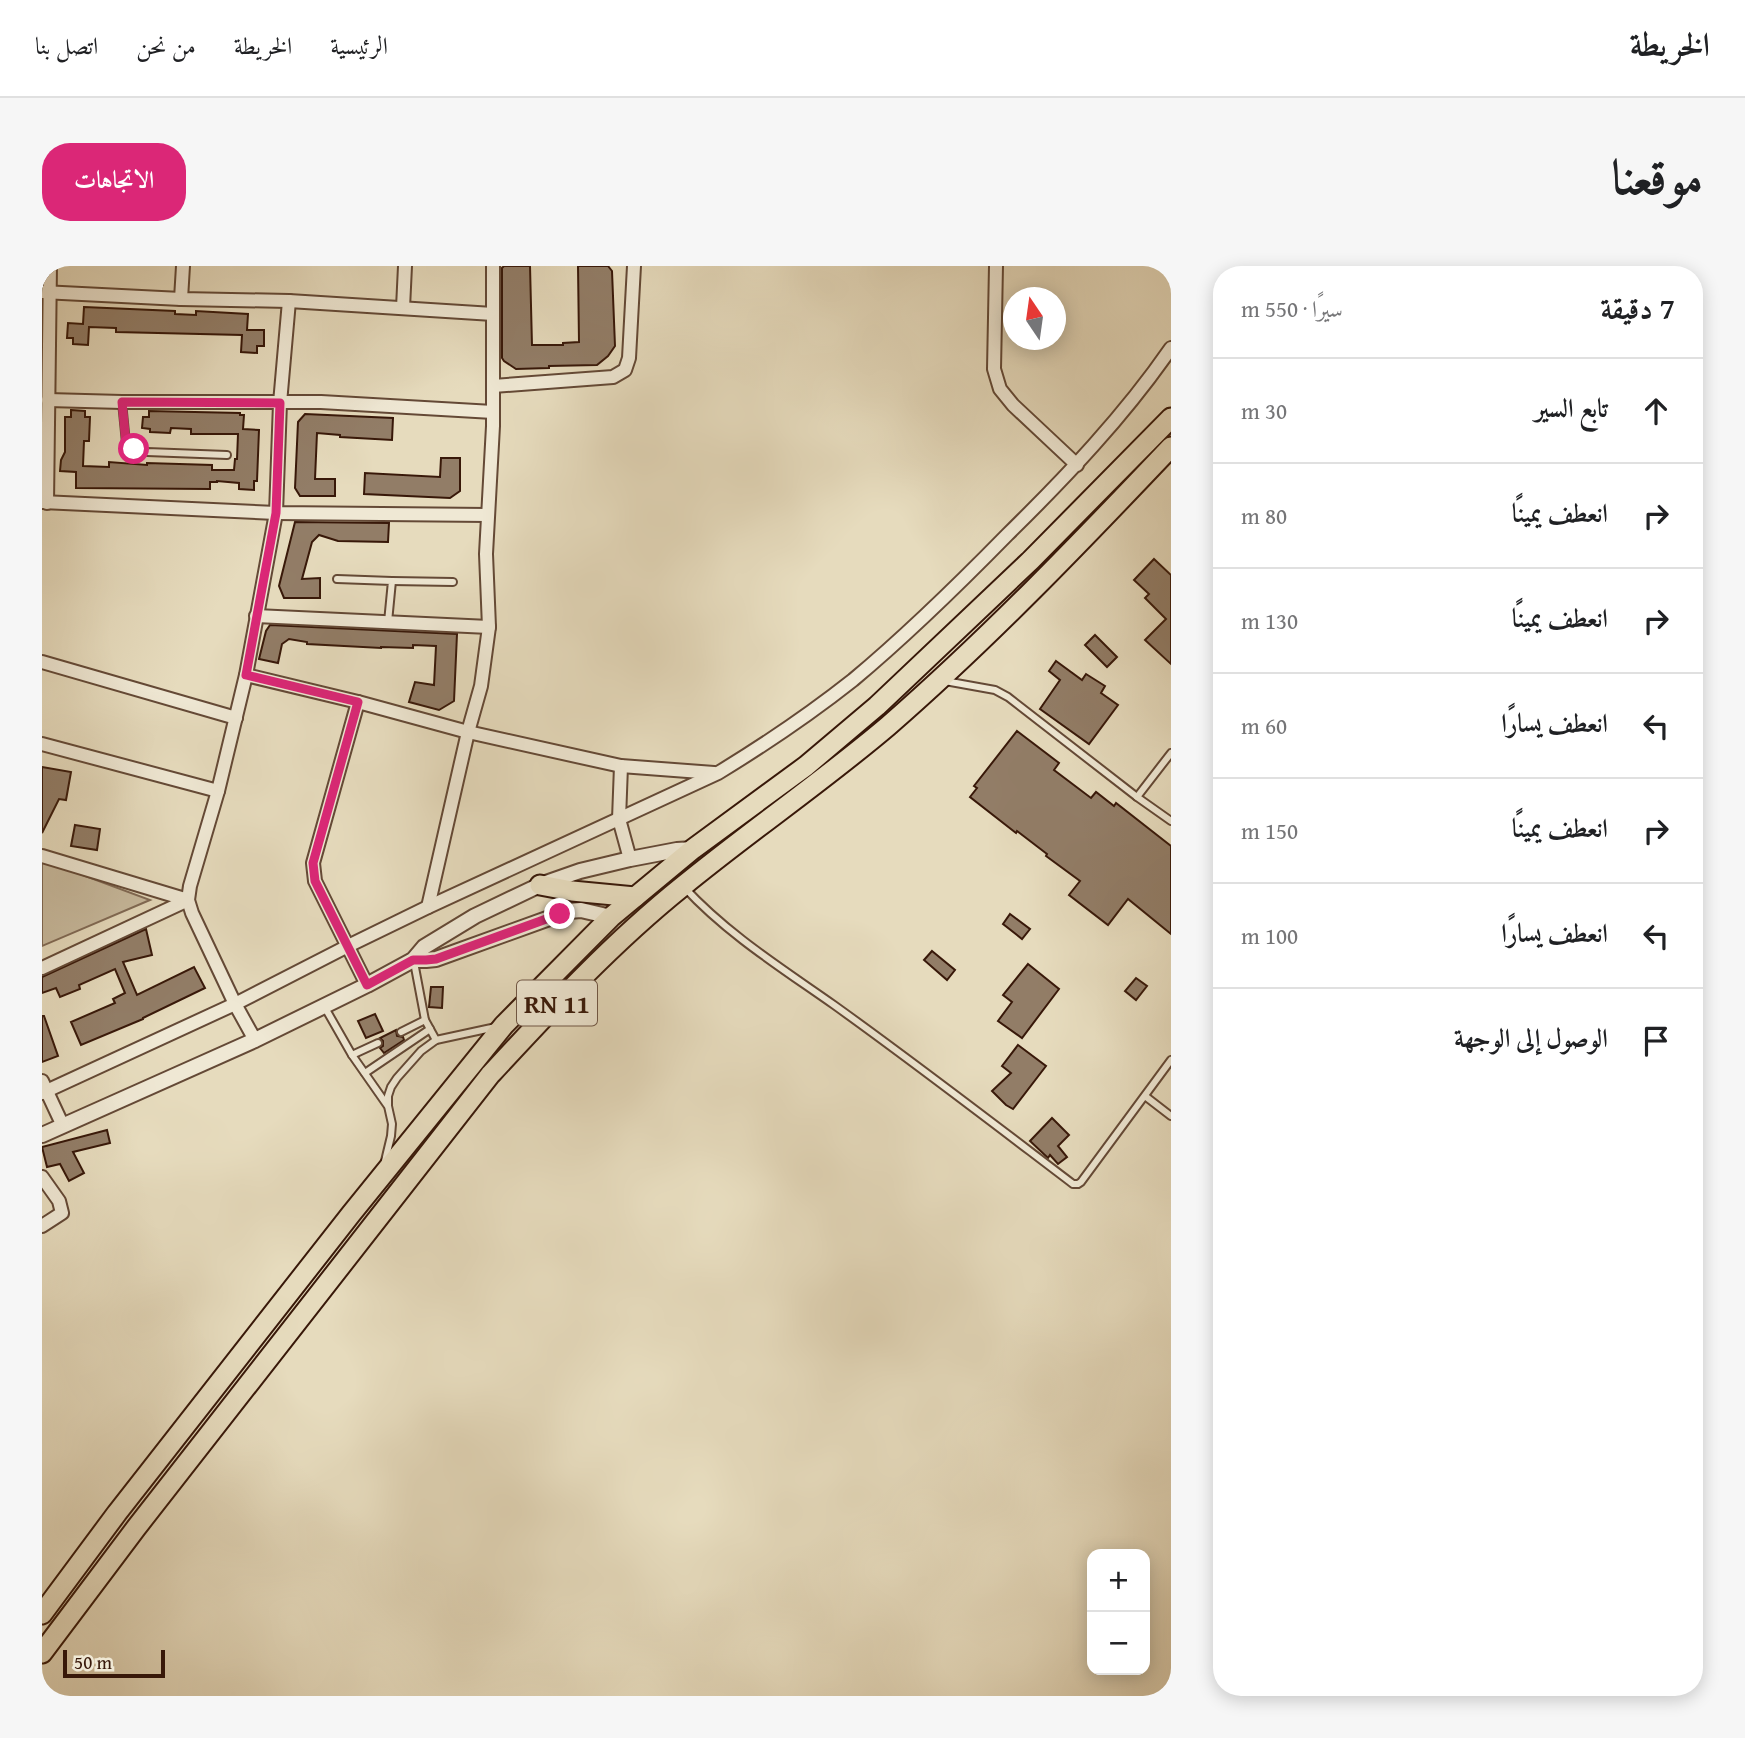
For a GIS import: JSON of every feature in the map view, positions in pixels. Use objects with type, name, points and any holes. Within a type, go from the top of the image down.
[{"type":"highway","points":[[1114,477],[1171,405]]},
{"type":"highway","name":"RN 11","points":[[42,1614],[125,1502],[381,1176],[504,1025],[611,917],[693,849],[806,766],[877,706],[1031,561],[1171,418]]},
{"type":"highway","name":"RN 11","points":[[42,1653],[136,1528],[490,1075],[546,1013],[626,934],[683,886],[852,755],[940,680],[1053,570],[1171,447]]},
{"type":"highway","points":[[540,885],[635,897]]},
{"type":"street","points":[[50,266],[46,292],[48,400],[45,502],[276,513],[488,515]]},
{"type":"street","points":[[181,299],[183,266]]},
{"type":"street","points":[[403,309],[405,266]]},
{"type":"street","points":[[428,907],[481,686],[489,627],[486,554],[493,411],[493,266]]},
{"type":"street","points":[[493,386],[613,377],[625,370],[629,358],[634,266]]},
{"type":"street","points":[[996,266],[994,369],[1000,389],[1013,405],[1077,465]]},
{"type":"street","points":[[46,292],[289,301],[493,314]]},
{"type":"street","points":[[255,1040],[235,1004],[188,900],[246,675],[276,513],[280,403],[289,301]]},
{"type":"street","points":[[63,1126],[43,1088],[235,1004],[428,907],[718,773],[759,748],[852,680],[968,575],[1077,465],[1147,383],[1171,348]]},
{"type":"street","points":[[48,400],[321,402],[493,411]]},
{"type":"street","points":[[256,616],[489,627]]},
{"type":"street","points":[[42,662],[236,718]]},
{"type":"street","points":[[246,675],[468,732],[621,766],[718,773]]},
{"type":"street","points":[[358,702],[313,863],[315,881],[367,985]]},
{"type":"street","points":[[42,744],[218,791]]},
{"type":"street","points":[[621,766],[619,820],[630,859]]},
{"type":"street","points":[[42,1135],[255,1040],[367,985],[413,960],[424,947],[475,916],[540,885],[580,871],[630,859],[693,849]]},
{"type":"street","points":[[42,856],[188,900]]},
{"type":"street","points":[[42,968],[188,900]]},
{"type":"street","points":[[413,960],[436,959],[569,911],[581,910],[611,917]]},
{"type":"street","points":[[42,1177],[59,1201],[62,1213],[42,1226]]},
{"type":"lane","points":[[122,402],[126,443],[134,449],[147,452],[227,455]]},
{"type":"lane","points":[[337,579],[453,582]]},
{"type":"lane","points":[[388,622],[392,581]]},
{"type":"lane","points":[[940,680],[995,690],[1008,697],[1171,821]]},
{"type":"lane","points":[[1137,797],[1171,753]]},
{"type":"lane","points":[[683,886],[703,907],[773,962],[974,1108],[1073,1184],[1081,1182],[1171,1060]]},
{"type":"lane","points":[[413,960],[425,1020],[436,1040]]},
{"type":"lane","points":[[324,1006],[352,1055],[388,1106]]},
{"type":"lane","points":[[401,1032],[425,1020]]},
{"type":"lane","points":[[381,1176],[391,1136],[388,1096],[397,1078],[421,1051],[436,1040],[504,1025]]},
{"type":"lane","points":[[365,1073],[430,1029]]},
{"type":"lane","points":[[352,1055],[378,1042]]},
{"type":"lane","points":[[1145,1096],[1171,1116]]},
{"type":"shaded area","points":[[42,860],[150,900],[42,946]]},
{"type":"building","points":[[504,266],[530,266],[532,345],[563,345],[579,342],[578,266],[608,266],[612,271],[615,346],[608,356],[597,365],[549,368],[516,369],[504,361]]},
{"type":"building","points":[[84,307],[175,311],[175,314],[196,315],[196,311],[248,314],[247,330],[264,330],[264,346],[257,346],[257,353],[241,352],[242,335],[116,332],[116,328],[89,327],[88,345],[73,344],[73,338],[67,338],[68,323],[83,324]]},
{"type":"building","points":[[71,410],[85,411],[85,417],[90,417],[89,441],[84,441],[83,466],[109,467],[109,462],[212,465],[212,470],[234,470],[238,434],[191,434],[191,429],[171,428],[170,433],[150,432],[150,429],[142,428],[143,417],[149,417],[149,411],[240,413],[244,415],[243,429],[259,430],[257,481],[254,481],[254,490],[239,489],[239,483],[217,481],[210,482],[210,489],[76,488],[76,472],[60,471],[65,452],[65,417],[71,417]]},
{"type":"building","points":[[305,414],[393,418],[392,440],[317,433],[315,479],[335,479],[335,496],[300,496],[295,488],[298,422]]},
{"type":"building","points":[[441,458],[460,458],[460,491],[450,498],[364,494],[365,473],[440,477]]},
{"type":"building","points":[[295,522],[389,523],[388,542],[338,541],[319,535],[312,542],[302,579],[320,578],[320,598],[284,598],[279,586]]},
{"type":"building","points":[[1154,559],[1171,575],[1171,664],[1145,640],[1166,619],[1145,598],[1149,594],[1134,580]]},
{"type":"building","points":[[270,625],[457,634],[454,701],[439,710],[409,702],[415,682],[434,685],[436,646],[381,648],[307,644],[289,639],[282,644],[278,663],[259,659]]},
{"type":"building","points":[[1095,635],[1117,657],[1107,667],[1085,645]]},
{"type":"building","points":[[1056,661],[1082,680],[1086,674],[1105,686],[1101,693],[1118,705],[1089,744],[1040,709],[1060,680],[1049,671]]},
{"type":"building","points":[[1017,731],[1059,763],[1054,770],[1091,798],[1096,792],[1114,806],[1116,803],[1171,846],[1171,934],[1128,899],[1108,925],[1069,895],[1080,881],[970,797],[977,788],[974,786]]},
{"type":"building","points":[[42,767],[71,772],[66,800],[59,799],[42,833]]},
{"type":"building","points":[[75,825],[100,829],[97,850],[71,846]]},
{"type":"building","points":[[1010,914],[1030,929],[1022,939],[1003,924]]},
{"type":"building","points":[[146,929],[152,955],[123,962],[137,995],[194,967],[205,988],[143,1019],[81,1045],[71,1022],[115,1003],[113,999],[125,993],[115,969],[60,997],[56,988],[42,993],[42,977]]},
{"type":"building","points":[[932,951],[955,970],[947,980],[924,960]]},
{"type":"building","points":[[1028,964],[1059,989],[1022,1038],[998,1021],[1012,1002],[1003,995]]},
{"type":"building","points":[[1136,978],[1147,986],[1136,1000],[1125,991]]},
{"type":"building","points":[[431,987],[443,987],[442,1008],[429,1007]]},
{"type":"building","points":[[375,1014],[383,1031],[366,1038],[358,1021]]},
{"type":"building","points":[[42,1016],[58,1056],[42,1062]]},
{"type":"building","points":[[396,1030],[397,1036],[403,1037],[404,1040],[384,1053],[380,1048],[383,1041],[380,1038]]},
{"type":"building","points":[[1018,1045],[1046,1066],[1013,1109],[992,1091],[1011,1073],[1002,1066]]},
{"type":"building","points":[[1052,1118],[1069,1135],[1058,1146],[1067,1157],[1058,1164],[1030,1141]]},
{"type":"building","points":[[107,1130],[110,1143],[73,1152],[84,1173],[69,1181],[60,1164],[47,1167],[42,1147]]},
{"type":"route","points":[[134,449],[126,443],[122,402],[280,403],[276,513],[246,675],[358,702],[313,863],[315,881],[367,985],[413,960],[436,959],[560,914]]}]
